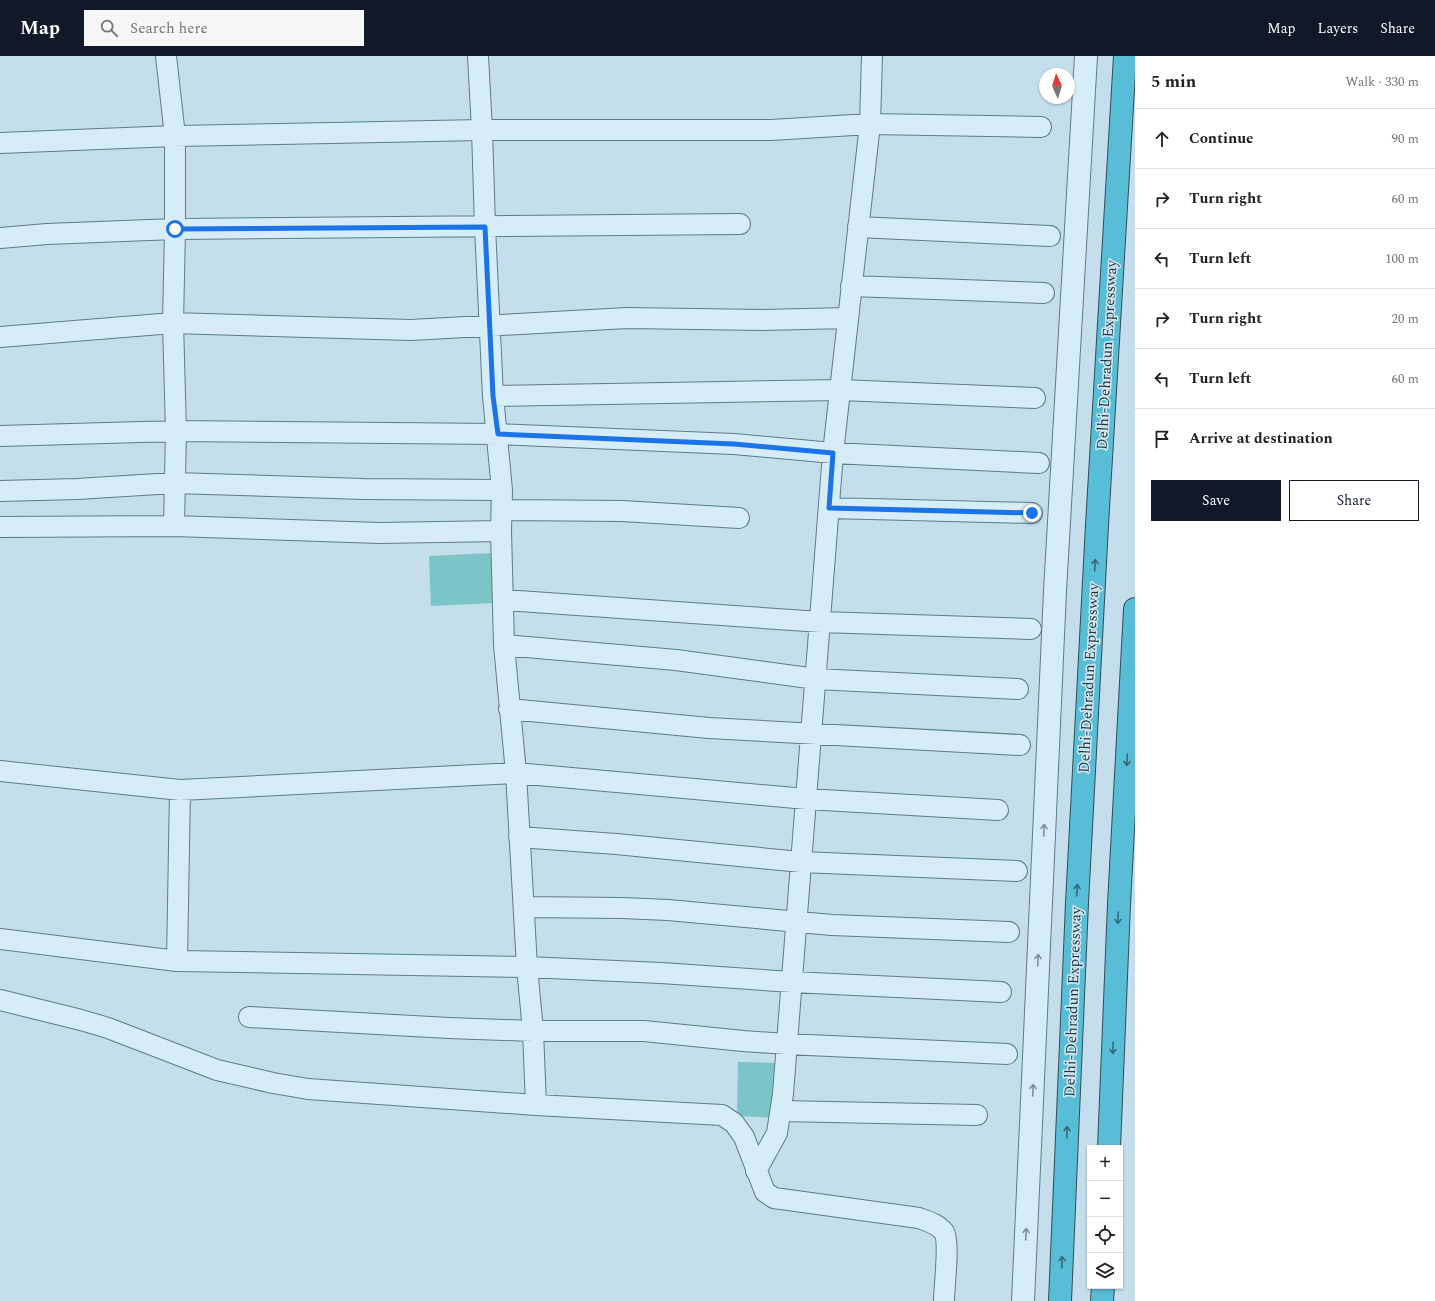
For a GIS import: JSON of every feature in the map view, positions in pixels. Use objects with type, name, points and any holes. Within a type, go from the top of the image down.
[{"type":"highway","name":"Delhi-Dehradun Expressway","points":[[1060,1301],[1078,879],[1097,525],[1126,56]]},
{"type":"highway","points":[[1109,1145],[1119,904],[1135,609]]},
{"type":"highway","points":[[1102,1301],[1103,1289]]},
{"type":"street","points":[[166,56],[175,136],[173,323],[176,431],[174,526]]},
{"type":"street","points":[[478,56],[493,396],[498,434],[502,490],[501,531],[504,645],[516,772],[527,967],[533,1031],[536,1105]]},
{"type":"street","points":[[756,1171],[774,1140],[779,1124],[781,1110],[792,982],[795,921],[821,622],[833,453],[870,124],[872,56]]},
{"type":"street","points":[[1023,1301],[1055,591],[1086,56]]},
{"type":"street","points":[[0,143],[175,136],[482,130],[771,130],[870,124],[1041,127]]},
{"type":"street","points":[[0,238],[47,234],[175,229],[740,224]]},
{"type":"street","points":[[858,227],[1050,236]]},
{"type":"street","points":[[852,286],[1044,293]]},
{"type":"street","points":[[0,337],[173,323],[412,330],[627,318],[762,320],[848,318]]},
{"type":"street","points":[[493,396],[840,390],[1035,398]]},
{"type":"street","points":[[0,436],[176,431],[498,434],[734,444],[833,453],[1039,463]]},
{"type":"street","points":[[0,491],[77,489],[174,482],[363,489],[502,490]]},
{"type":"street","points":[[829,508],[1032,513]]},
{"type":"street","points":[[502,510],[622,511],[739,518]]},
{"type":"street","points":[[0,527],[174,526],[379,533],[501,531]]},
{"type":"street","points":[[503,600],[821,622],[1031,629]]},
{"type":"street","points":[[504,645],[676,660],[816,679],[1018,689]]},
{"type":"street","points":[[509,709],[709,728],[1020,745]]},
{"type":"street","points":[[0,754],[5,772],[180,790],[516,772],[806,799],[998,810]]},
{"type":"street","points":[[177,961],[180,790]]},
{"type":"street","points":[[519,837],[616,844],[801,862],[1017,871]]},
{"type":"street","points":[[524,907],[668,910],[761,920],[795,921],[832,925],[1009,932]]},
{"type":"street","points":[[0,939],[177,961],[527,967],[1001,992]]},
{"type":"street","points":[[0,1000],[108,1028],[217,1070],[273,1083],[308,1089],[536,1105],[722,1115],[734,1123],[744,1137],[765,1192],[774,1198],[919,1218],[934,1224],[944,1232],[947,1242],[944,1301]]},
{"type":"street","points":[[249,1017],[533,1031],[644,1031],[786,1044],[1007,1054]]},
{"type":"street","points":[[781,1110],[976,1115]]},
{"type":"building","points":[[492,553],[494,603],[431,606],[429,556]]},
{"type":"building","points":[[738,1062],[780,1063],[778,1118],[737,1116]]},
{"type":"route","points":[[175,229],[485,227],[493,396],[498,434],[734,444],[833,453],[829,508],[1032,513]]}]
